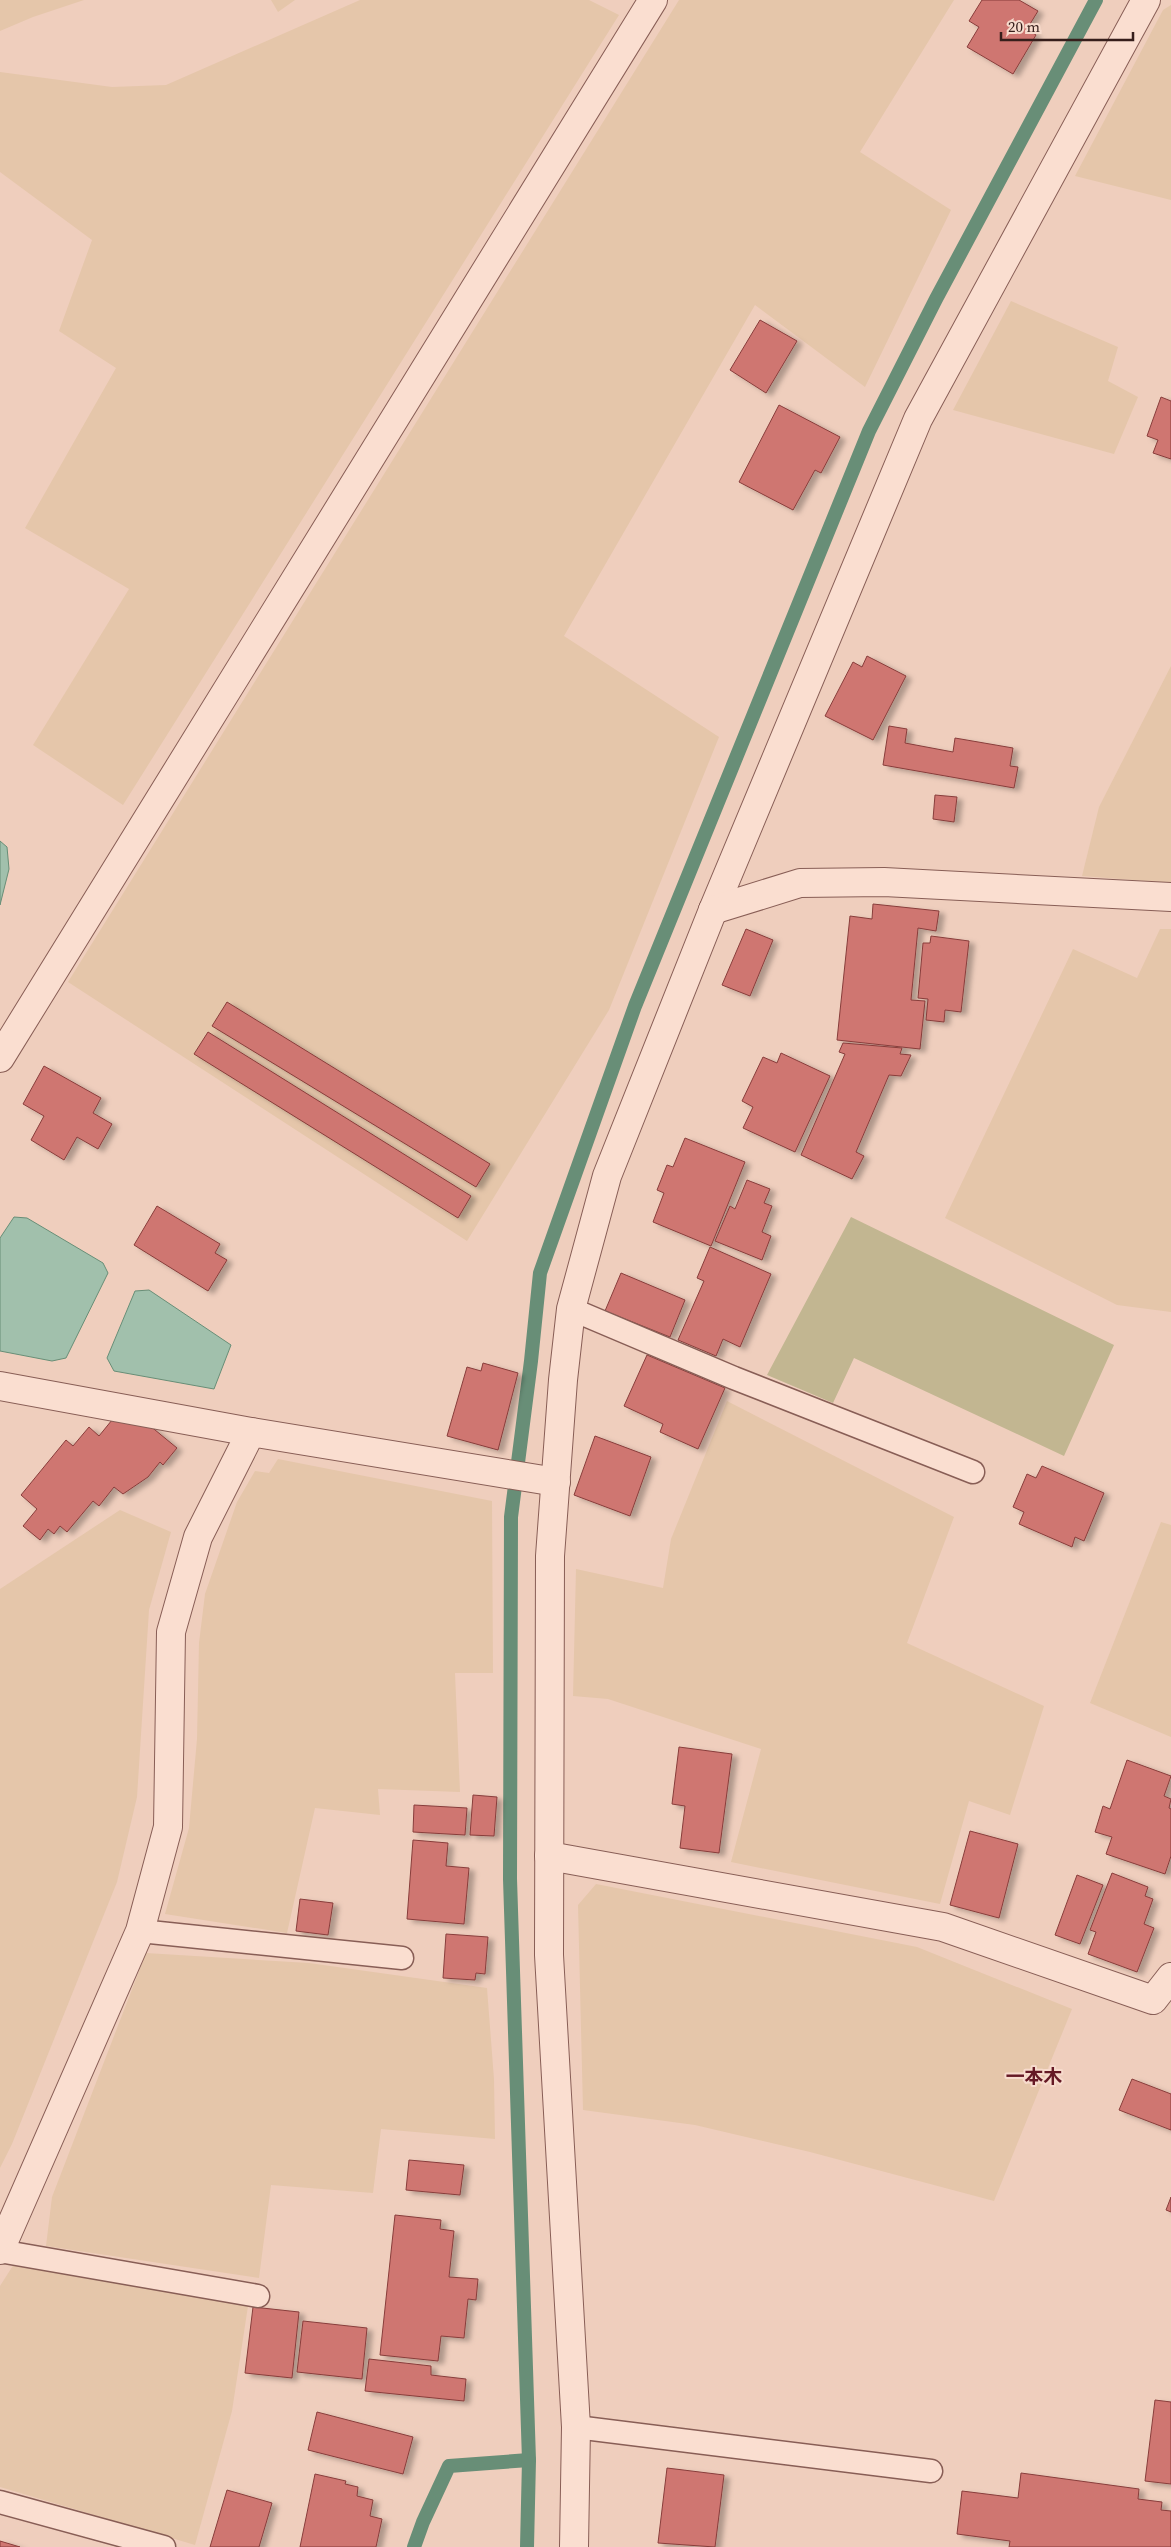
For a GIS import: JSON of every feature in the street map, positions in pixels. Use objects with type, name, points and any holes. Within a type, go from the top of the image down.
[{"type":"street","points":[[0,1058],[653,0]]},
{"type":"street","points":[[574,2547],[577,2485],[576,2427],[549,1955],[550,1556],[563,1380],[571,1309],[607,1176],[713,910],[918,419],[1146,0]]},
{"type":"street","points":[[713,910],[800,883],[884,882],[1171,897]]},
{"type":"street","points":[[0,1386],[251,1432],[556,1482]]},
{"type":"street","points":[[0,2251],[140,1931],[168,1827],[171,1632],[198,1537],[251,1432]]},
{"type":"street","points":[[549,1856],[943,1927],[1153,2000],[1171,1977]]},
{"type":"lane","points":[[571,1309],[734,1378],[973,1472]]},
{"type":"lane","points":[[140,1931],[402,1958]]},
{"type":"lane","points":[[0,2251],[258,2296]]},
{"type":"lane","points":[[576,2427],[931,2471]]},
{"type":"lane","points":[[0,2502],[164,2547]]},
{"type":"shaded area","points":[[0,0],[84,0],[33,17],[0,31]]},
{"type":"shaded area","points":[[271,0],[295,0],[278,12]]},
{"type":"shaded area","points":[[360,0],[589,0],[619,15],[123,805],[33,745],[129,589],[25,528],[116,368],[59,331],[92,240],[0,172],[0,72],[112,87],[166,85]]},
{"type":"shaded area","points":[[679,0],[954,0],[860,152],[951,210],[865,387],[755,305],[564,636],[719,737],[609,1010],[467,1241],[68,982]]},
{"type":"shaded area","points":[[1171,5],[1171,200],[1075,176],[1163,10]]},
{"type":"shaded area","points":[[1011,301],[1118,347],[1108,381],[1138,397],[1114,454],[953,410]]},
{"type":"shaded area","points":[[1171,666],[1171,883],[1082,876],[1099,807]]},
{"type":"shaded area","points":[[0,841],[7,847],[9,869],[0,905]]},
{"type":"shaded area","points":[[1160,929],[1171,929],[1171,1312],[1117,1305],[945,1218],[1073,949],[1137,978]]},
{"type":"shaded area","points":[[14,1217],[27,1218],[103,1263],[108,1273],[66,1358],[52,1361],[0,1351],[0,1238]]},
{"type":"shaded area","points":[[851,1217],[1114,1345],[1064,1456],[854,1358],[833,1403],[767,1375]]},
{"type":"shaded area","points":[[149,1290],[231,1345],[214,1389],[114,1371],[107,1358],[135,1291]]},
{"type":"shaded area","points":[[727,1401],[954,1517],[907,1643],[1044,1706],[1010,1815],[969,1801],[940,1904],[731,1862],[761,1749],[608,1699],[573,1696],[576,1569],[663,1588],[671,1539]]},
{"type":"shaded area","points":[[278,1459],[492,1501],[493,1673],[455,1673],[460,1792],[378,1789],[380,1815],[315,1808],[287,1933],[165,1914],[189,1828],[197,1739],[199,1643],[205,1594],[237,1502],[255,1471],[269,1473]]},
{"type":"shaded area","points":[[120,1510],[171,1532],[149,1610],[137,1797],[117,1882],[12,2144],[0,2168],[0,1589]]},
{"type":"shaded area","points":[[1161,1522],[1171,1525],[1171,1737],[1090,1703]]},
{"type":"shaded area","points":[[596,1884],[917,1947],[1072,2009],[994,2201],[810,2152],[695,2125],[583,2110],[578,1905]]},
{"type":"shaded area","points":[[146,1953],[309,1963],[487,1988],[494,2079],[495,2139],[381,2129],[373,2193],[271,2185],[259,2278],[46,2246],[52,2197]]},
{"type":"shaded area","points":[[14,2264],[248,2306],[232,2411],[195,2545],[0,2487],[0,2286]]},
{"type":"building","points":[[982,0],[1019,0],[1038,11],[1027,29],[1036,35],[1013,74],[967,47],[979,27],[969,21]]},
{"type":"building","points":[[760,320],[797,341],[766,393],[730,370]]},
{"type":"building","points":[[1161,397],[1171,401],[1171,459],[1153,453],[1158,440],[1147,436]]},
{"type":"building","points":[[779,405],[840,437],[821,473],[815,470],[793,510],[739,482]]},
{"type":"building","points":[[867,656],[906,676],[873,740],[825,716],[853,662],[862,667]]},
{"type":"building","points":[[889,726],[907,729],[905,743],[953,752],[955,738],[1013,748],[1010,766],[1018,767],[1014,788],[883,765]]},
{"type":"building","points":[[935,795],[957,797],[954,822],[933,819]]},
{"type":"building","points":[[873,904],[939,911],[936,931],[918,928],[911,1000],[925,1001],[920,1049],[837,1040],[850,916],[872,919]]},
{"type":"building","points":[[746,929],[773,940],[750,996],[722,985]]},
{"type":"building","points":[[931,936],[969,941],[961,1012],[945,1010],[944,1022],[926,1020],[928,999],[918,998],[923,943],[930,943]]},
{"type":"building","points":[[227,1002],[490,1164],[476,1187],[212,1026]]},
{"type":"building","points":[[208,1032],[471,1196],[458,1218],[194,1054]]},
{"type":"building","points":[[843,1043],[902,1048],[900,1054],[911,1055],[901,1076],[889,1075],[856,1152],[864,1156],[852,1179],[801,1155],[845,1054],[839,1052]]},
{"type":"building","points":[[781,1053],[830,1076],[795,1152],[743,1128],[753,1107],[742,1101],[763,1057],[777,1063]]},
{"type":"building","points":[[44,1066],[101,1098],[93,1113],[112,1124],[98,1149],[77,1137],[64,1160],[31,1140],[44,1116],[23,1104]]},
{"type":"building","points":[[685,1138],[745,1162],[711,1246],[653,1222],[664,1193],[657,1190],[667,1165],[673,1167]]},
{"type":"building","points":[[747,1180],[770,1189],[764,1203],[772,1206],[762,1232],[771,1236],[762,1260],[715,1241],[730,1206],[735,1209]]},
{"type":"building","points":[[157,1206],[220,1244],[215,1253],[227,1260],[208,1291],[134,1245]]},
{"type":"building","points":[[710,1247],[771,1274],[740,1347],[723,1339],[716,1356],[678,1340],[704,1281],[697,1278]]},
{"type":"building","points":[[621,1273],[685,1300],[670,1337],[605,1311]]},
{"type":"building","points":[[647,1355],[725,1388],[698,1449],[660,1432],[663,1424],[624,1406]]},
{"type":"building","points":[[483,1363],[518,1373],[498,1450],[447,1436],[467,1367],[481,1371]]},
{"type":"building","points":[[112,1420],[149,1425],[177,1448],[163,1465],[160,1462],[148,1477],[123,1494],[114,1487],[99,1506],[93,1501],[67,1532],[60,1526],[54,1534],[48,1529],[40,1540],[23,1526],[37,1509],[21,1495],[66,1440],[73,1446],[89,1427],[99,1436]]},
{"type":"building","points":[[595,1436],[651,1457],[630,1516],[574,1495]]},
{"type":"building","points":[[1042,1466],[1104,1493],[1084,1541],[1075,1537],[1072,1547],[1019,1524],[1024,1512],[1013,1507],[1027,1474],[1036,1478]]},
{"type":"building","points":[[679,1747],[732,1754],[719,1853],[680,1848],[685,1806],[672,1804]]},
{"type":"building","points":[[1127,1760],[1171,1776],[1164,1796],[1171,1799],[1169,1808],[1171,1809],[1171,1856],[1165,1874],[1106,1854],[1112,1837],[1095,1832],[1103,1806],[1110,1809]]},
{"type":"building","points":[[473,1795],[497,1797],[494,1836],[470,1835]]},
{"type":"building","points":[[414,1805],[467,1808],[465,1835],[413,1832]]},
{"type":"building","points":[[970,1831],[1018,1844],[999,1918],[950,1905]]},
{"type":"building","points":[[413,1840],[448,1843],[446,1866],[469,1868],[464,1924],[407,1919]]},
{"type":"building","points":[[1112,1873],[1148,1887],[1145,1896],[1153,1899],[1144,1924],[1154,1928],[1137,1972],[1088,1954],[1096,1932],[1090,1930]]},
{"type":"building","points":[[1077,1875],[1103,1885],[1080,1944],[1055,1935]]},
{"type":"building","points":[[300,1899],[333,1903],[328,1935],[296,1931]]},
{"type":"building","points":[[446,1934],[488,1937],[485,1974],[476,1973],[475,1980],[443,1978]]},
{"type":"building","points":[[1132,2079],[1171,2094],[1171,2130],[1119,2110]]},
{"type":"building","points":[[409,2160],[464,2165],[460,2195],[406,2190]]},
{"type":"building","points":[[1171,2197],[1171,2212],[1166,2210]]},
{"type":"building","points":[[395,2215],[441,2220],[440,2229],[454,2231],[449,2277],[478,2279],[476,2300],[468,2299],[464,2338],[441,2336],[438,2361],[380,2355]]},
{"type":"building","points":[[253,2307],[299,2312],[292,2378],[245,2373]]},
{"type":"building","points":[[303,2321],[367,2328],[362,2379],[297,2372]]},
{"type":"building","points":[[369,2359],[431,2366],[431,2375],[466,2379],[464,2401],[365,2391]]},
{"type":"building","points":[[1155,2400],[1171,2402],[1171,2484],[1145,2481]]},
{"type":"building","points":[[317,2412],[413,2437],[403,2474],[308,2450]]},
{"type":"building","points":[[667,2468],[724,2475],[715,2547],[658,2543]]},
{"type":"building","points":[[1021,2473],[1139,2489],[1138,2499],[1162,2502],[1161,2510],[1171,2511],[1171,2547],[1009,2547],[1010,2541],[957,2534],[962,2491],[1018,2498]]},
{"type":"building","points":[[315,2474],[346,2481],[345,2484],[358,2487],[357,2496],[373,2500],[370,2516],[382,2519],[376,2547],[300,2547]]},
{"type":"building","points":[[227,2490],[272,2503],[259,2547],[210,2547]]},
{"type":"building","points":[[0,2541],[20,2547],[0,2547]]},
{"type":"waterway","points":[[527,2547],[529,2460],[510,1879],[511,1517],[540,1273],[635,1006],[869,431],[936,299],[1096,0]]},
{"type":"waterway","points":[[414,2547],[423,2522],[449,2466],[529,2460]]},
{"type":"district","name":"一本木","points":[[1034,2076]]}]
